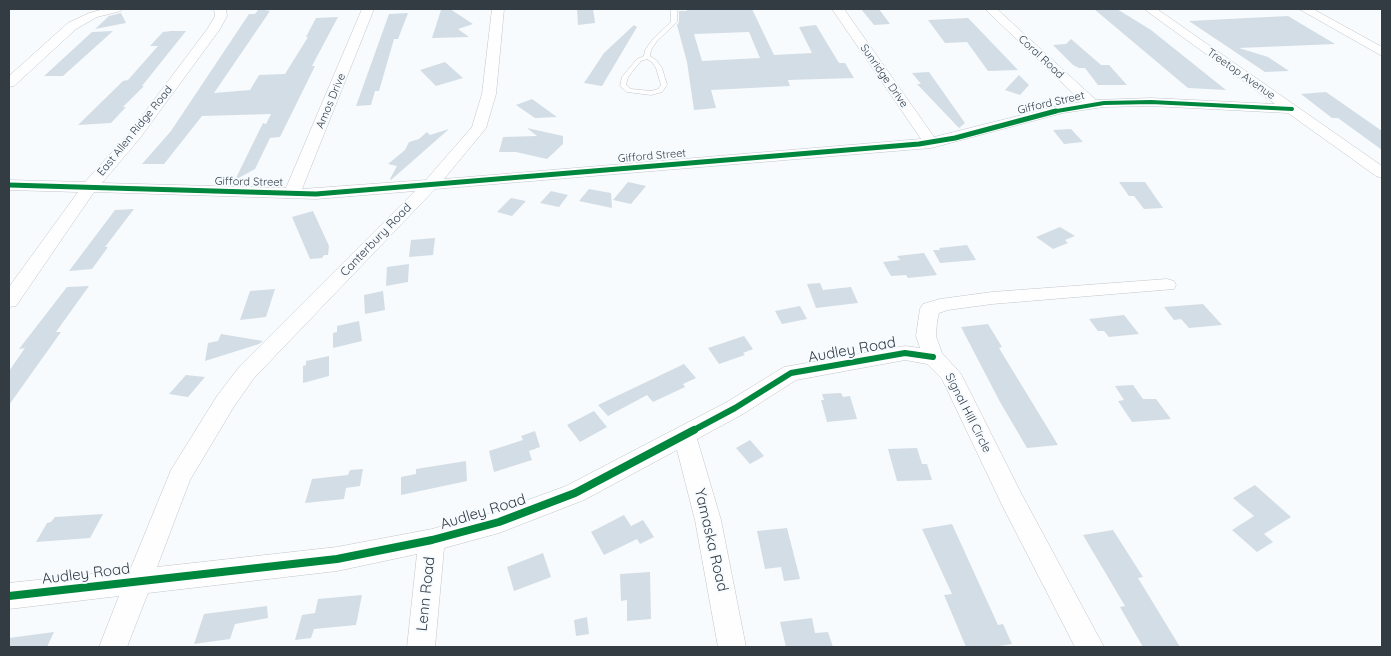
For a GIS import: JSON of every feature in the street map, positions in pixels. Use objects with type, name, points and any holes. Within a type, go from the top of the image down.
[{"type":"street","points":[[9,83],[72,26],[88,17],[117,9]]},
{"type":"street","name":"East Allen Ridge Road","points":[[9,301],[89,188],[135,135],[214,29],[221,16],[220,9]]},
{"type":"street","name":"Amos Drive","points":[[292,193],[368,9]]},
{"type":"street","name":"Canterbury Road","points":[[113,647],[179,477],[225,402],[247,372],[430,185],[469,141],[482,121],[489,94],[498,9]]},
{"type":"street","name":"Sunridge Drive","points":[[838,9],[931,142]]},
{"type":"street","name":"Coral Road","points":[[991,9],[1092,104]]},
{"type":"street","name":"Treetop Avenue","points":[[1150,9],[1382,173]]},
{"type":"street","points":[[1305,9],[1382,52]]},
{"type":"street","name":"Gifford Street","points":[[9,185],[316,194],[931,142],[1062,109],[1092,104],[1151,102],[1292,109]]},
{"type":"street","name":"Signal Hill Circle","points":[[1090,647],[1012,500],[950,374],[933,357],[926,336],[927,322],[930,310],[948,304],[992,298],[1167,285]]},
{"type":"street","name":"Audley Road","points":[[9,596],[337,558],[432,540],[499,522],[561,499],[600,481],[759,394],[779,378],[791,373],[905,354],[933,357]]},
{"type":"street","name":"Yamaska Road","points":[[684,434],[708,520],[732,647]]},
{"type":"street","name":"Lenn Road","points":[[421,647],[432,540]]},
{"type":"lane","points":[[647,57],[648,50],[655,40],[674,22],[674,9]]},
{"type":"lane","points":[[647,57],[654,61],[659,68],[664,86],[660,91],[651,93],[628,91],[623,86],[624,78],[639,60],[647,57]]},
{"type":"building","points":[[259,9],[270,11],[214,93],[250,90],[259,75],[285,74],[308,37],[306,37],[316,18],[338,17],[312,66],[315,66],[280,137],[270,138],[255,169],[235,180],[263,123],[266,124],[271,114],[202,116],[164,164],[142,164],[171,131],[249,14],[255,14]]},
{"type":"building","points":[[450,9],[473,24],[458,29],[469,37],[432,38],[441,10]]},
{"type":"building","points":[[577,9],[593,9],[595,23],[578,25]]},
{"type":"building","points":[[686,9],[752,9],[774,55],[812,53],[799,27],[816,25],[839,63],[845,63],[854,78],[788,80],[790,86],[711,90],[716,108],[694,110],[687,62],[677,25],[679,22],[679,11],[687,11]],"holes":[[[749,32],[760,58],[702,61],[694,34]]]},
{"type":"building","points":[[861,9],[879,9],[890,24],[874,25]]},
{"type":"building","points":[[1094,9],[1117,9],[1151,30],[1226,90],[1188,88]]},
{"type":"building","points":[[121,13],[126,23],[95,29],[109,16]]},
{"type":"building","points":[[408,13],[398,39],[394,39],[379,91],[375,91],[371,105],[356,106],[389,14]]},
{"type":"building","points":[[1288,16],[1335,44],[1239,48],[1268,57],[1289,71],[1265,72],[1189,21]]},
{"type":"building","points":[[968,18],[1018,70],[988,71],[967,42],[945,43],[928,20]]},
{"type":"building","points":[[634,25],[637,27],[602,86],[584,83],[604,53]]},
{"type":"building","points":[[113,31],[63,76],[44,76],[92,32]]},
{"type":"building","points":[[186,31],[142,86],[144,86],[123,107],[126,107],[111,123],[78,125],[123,81],[128,80],[158,46],[150,46],[163,32]]},
{"type":"building","points":[[1071,39],[1101,65],[1109,65],[1127,85],[1098,85],[1085,68],[1073,65],[1053,45],[1066,44]]},
{"type":"building","points":[[445,62],[463,78],[436,86],[420,70]]},
{"type":"building","points":[[929,72],[965,123],[959,128],[917,84],[921,84],[912,73]]},
{"type":"building","points":[[1019,75],[1029,85],[1020,95],[1005,90]]},
{"type":"building","points":[[1326,92],[1382,131],[1382,150],[1338,118],[1332,118],[1301,94]]},
{"type":"building","points":[[532,99],[557,117],[535,118],[516,105]]},
{"type":"building","points":[[527,128],[563,136],[563,144],[547,159],[516,152],[499,152],[503,137],[537,136]]},
{"type":"building","points":[[449,129],[390,179],[397,166],[388,164],[405,150],[409,142],[419,139],[427,132],[430,135]]},
{"type":"building","points":[[1071,129],[1083,142],[1064,144],[1053,130]]},
{"type":"building","points":[[628,182],[646,186],[631,204],[613,200]]},
{"type":"building","points":[[1119,182],[1145,182],[1163,208],[1144,209],[1134,196],[1129,196]]},
{"type":"building","points":[[589,189],[611,193],[612,208],[579,201]]},
{"type":"building","points":[[551,191],[568,195],[559,207],[540,203]]},
{"type":"building","points":[[511,198],[526,201],[512,216],[497,212]]},
{"type":"building","points":[[134,209],[105,247],[108,247],[92,269],[69,271],[115,210]]},
{"type":"building","points":[[313,211],[329,246],[328,255],[324,255],[322,258],[310,259],[292,217]]},
{"type":"building","points":[[1060,227],[1075,236],[1065,240],[1068,243],[1053,249],[1036,237]]},
{"type":"building","points":[[435,238],[433,255],[409,257],[411,240]]},
{"type":"building","points":[[967,245],[976,260],[940,263],[933,250],[940,250],[939,248]]},
{"type":"building","points":[[924,253],[937,275],[908,278],[906,275],[891,276],[883,262],[900,260],[897,256]]},
{"type":"building","points":[[409,264],[408,282],[386,286],[387,267]]},
{"type":"building","points":[[820,283],[823,290],[851,287],[858,303],[816,308],[807,284]]},
{"type":"building","points":[[89,286],[56,332],[61,332],[9,405],[9,371],[25,348],[19,349],[67,287]]},
{"type":"building","points":[[275,289],[266,317],[240,320],[250,291]]},
{"type":"building","points":[[383,291],[385,310],[365,314],[364,295]]},
{"type":"building","points":[[1203,304],[1222,325],[1189,328],[1181,319],[1174,320],[1164,307]]},
{"type":"building","points":[[800,306],[807,319],[782,324],[775,311]]},
{"type":"building","points":[[1124,315],[1139,334],[1109,337],[1104,331],[1098,331],[1089,319]]},
{"type":"building","points":[[359,321],[362,341],[333,348],[333,333],[337,332],[337,326]]},
{"type":"building","points":[[988,324],[1002,347],[999,348],[1058,445],[1027,448],[1000,402],[961,327]]},
{"type":"building","points":[[221,334],[263,341],[259,344],[205,361],[208,343],[218,341]]},
{"type":"building","points":[[744,336],[753,349],[743,353],[745,355],[719,364],[708,348]]},
{"type":"building","points":[[329,356],[329,376],[303,383],[303,366],[306,365],[306,361]]},
{"type":"building","points":[[684,364],[696,378],[683,384],[685,387],[653,402],[647,395],[608,416],[598,405]]},
{"type":"building","points":[[186,375],[205,377],[188,397],[169,394]]},
{"type":"building","points":[[1133,385],[1143,399],[1156,399],[1171,419],[1132,422],[1118,401],[1124,400],[1115,386]]},
{"type":"building","points":[[841,393],[843,397],[850,396],[857,419],[827,422],[821,400],[824,400],[822,394]]},
{"type":"building","points":[[594,411],[607,427],[580,442],[567,425]]},
{"type":"building","points":[[535,431],[540,447],[529,451],[532,460],[494,472],[489,451],[523,440],[521,436]]},
{"type":"building","points":[[750,440],[764,456],[750,464],[736,448]]},
{"type":"building","points":[[917,448],[922,464],[927,464],[932,480],[897,481],[888,449]]},
{"type":"building","points":[[466,461],[467,481],[401,495],[401,477],[416,474],[416,469]]},
{"type":"building","points":[[363,469],[360,486],[346,488],[344,499],[305,503],[312,479],[348,475],[350,470]]},
{"type":"building","points":[[1255,485],[1291,517],[1264,534],[1273,542],[1257,552],[1232,530],[1254,516],[1233,498]]},
{"type":"building","points":[[103,514],[90,538],[36,542],[47,523],[51,522],[55,517]]},
{"type":"building","points":[[624,515],[631,526],[643,520],[654,537],[640,544],[637,539],[604,555],[591,532]]},
{"type":"building","points":[[952,524],[998,625],[1003,624],[1012,644],[993,647],[966,647],[944,595],[952,594],[922,529]]},
{"type":"building","points":[[787,528],[800,579],[784,581],[781,567],[765,569],[757,531]]},
{"type":"building","points":[[1113,530],[1143,577],[1138,578],[1180,647],[1143,647],[1120,607],[1125,606],[1083,535]]},
{"type":"building","points":[[543,553],[551,577],[514,591],[507,567]]},
{"type":"building","points":[[650,572],[651,619],[627,621],[627,600],[621,601],[620,574]]},
{"type":"building","points":[[362,595],[356,625],[314,629],[311,638],[295,640],[302,615],[315,613],[318,599]]},
{"type":"building","points":[[267,606],[268,618],[235,624],[230,639],[194,644],[204,614]]},
{"type":"building","points":[[587,617],[589,634],[576,636],[574,620]]},
{"type":"building","points":[[812,618],[815,633],[828,632],[833,647],[786,647],[780,622]]},
{"type":"building","points":[[54,632],[47,647],[9,647],[9,638]]},
{"type":"cycle path","points":[[9,185],[316,194],[919,144],[955,138],[1062,109],[1104,103],[1151,102],[1292,109]]},
{"type":"cycle path","points":[[9,596],[337,559],[432,540],[499,522],[575,493],[735,408],[791,373],[905,353],[933,357]]}]
